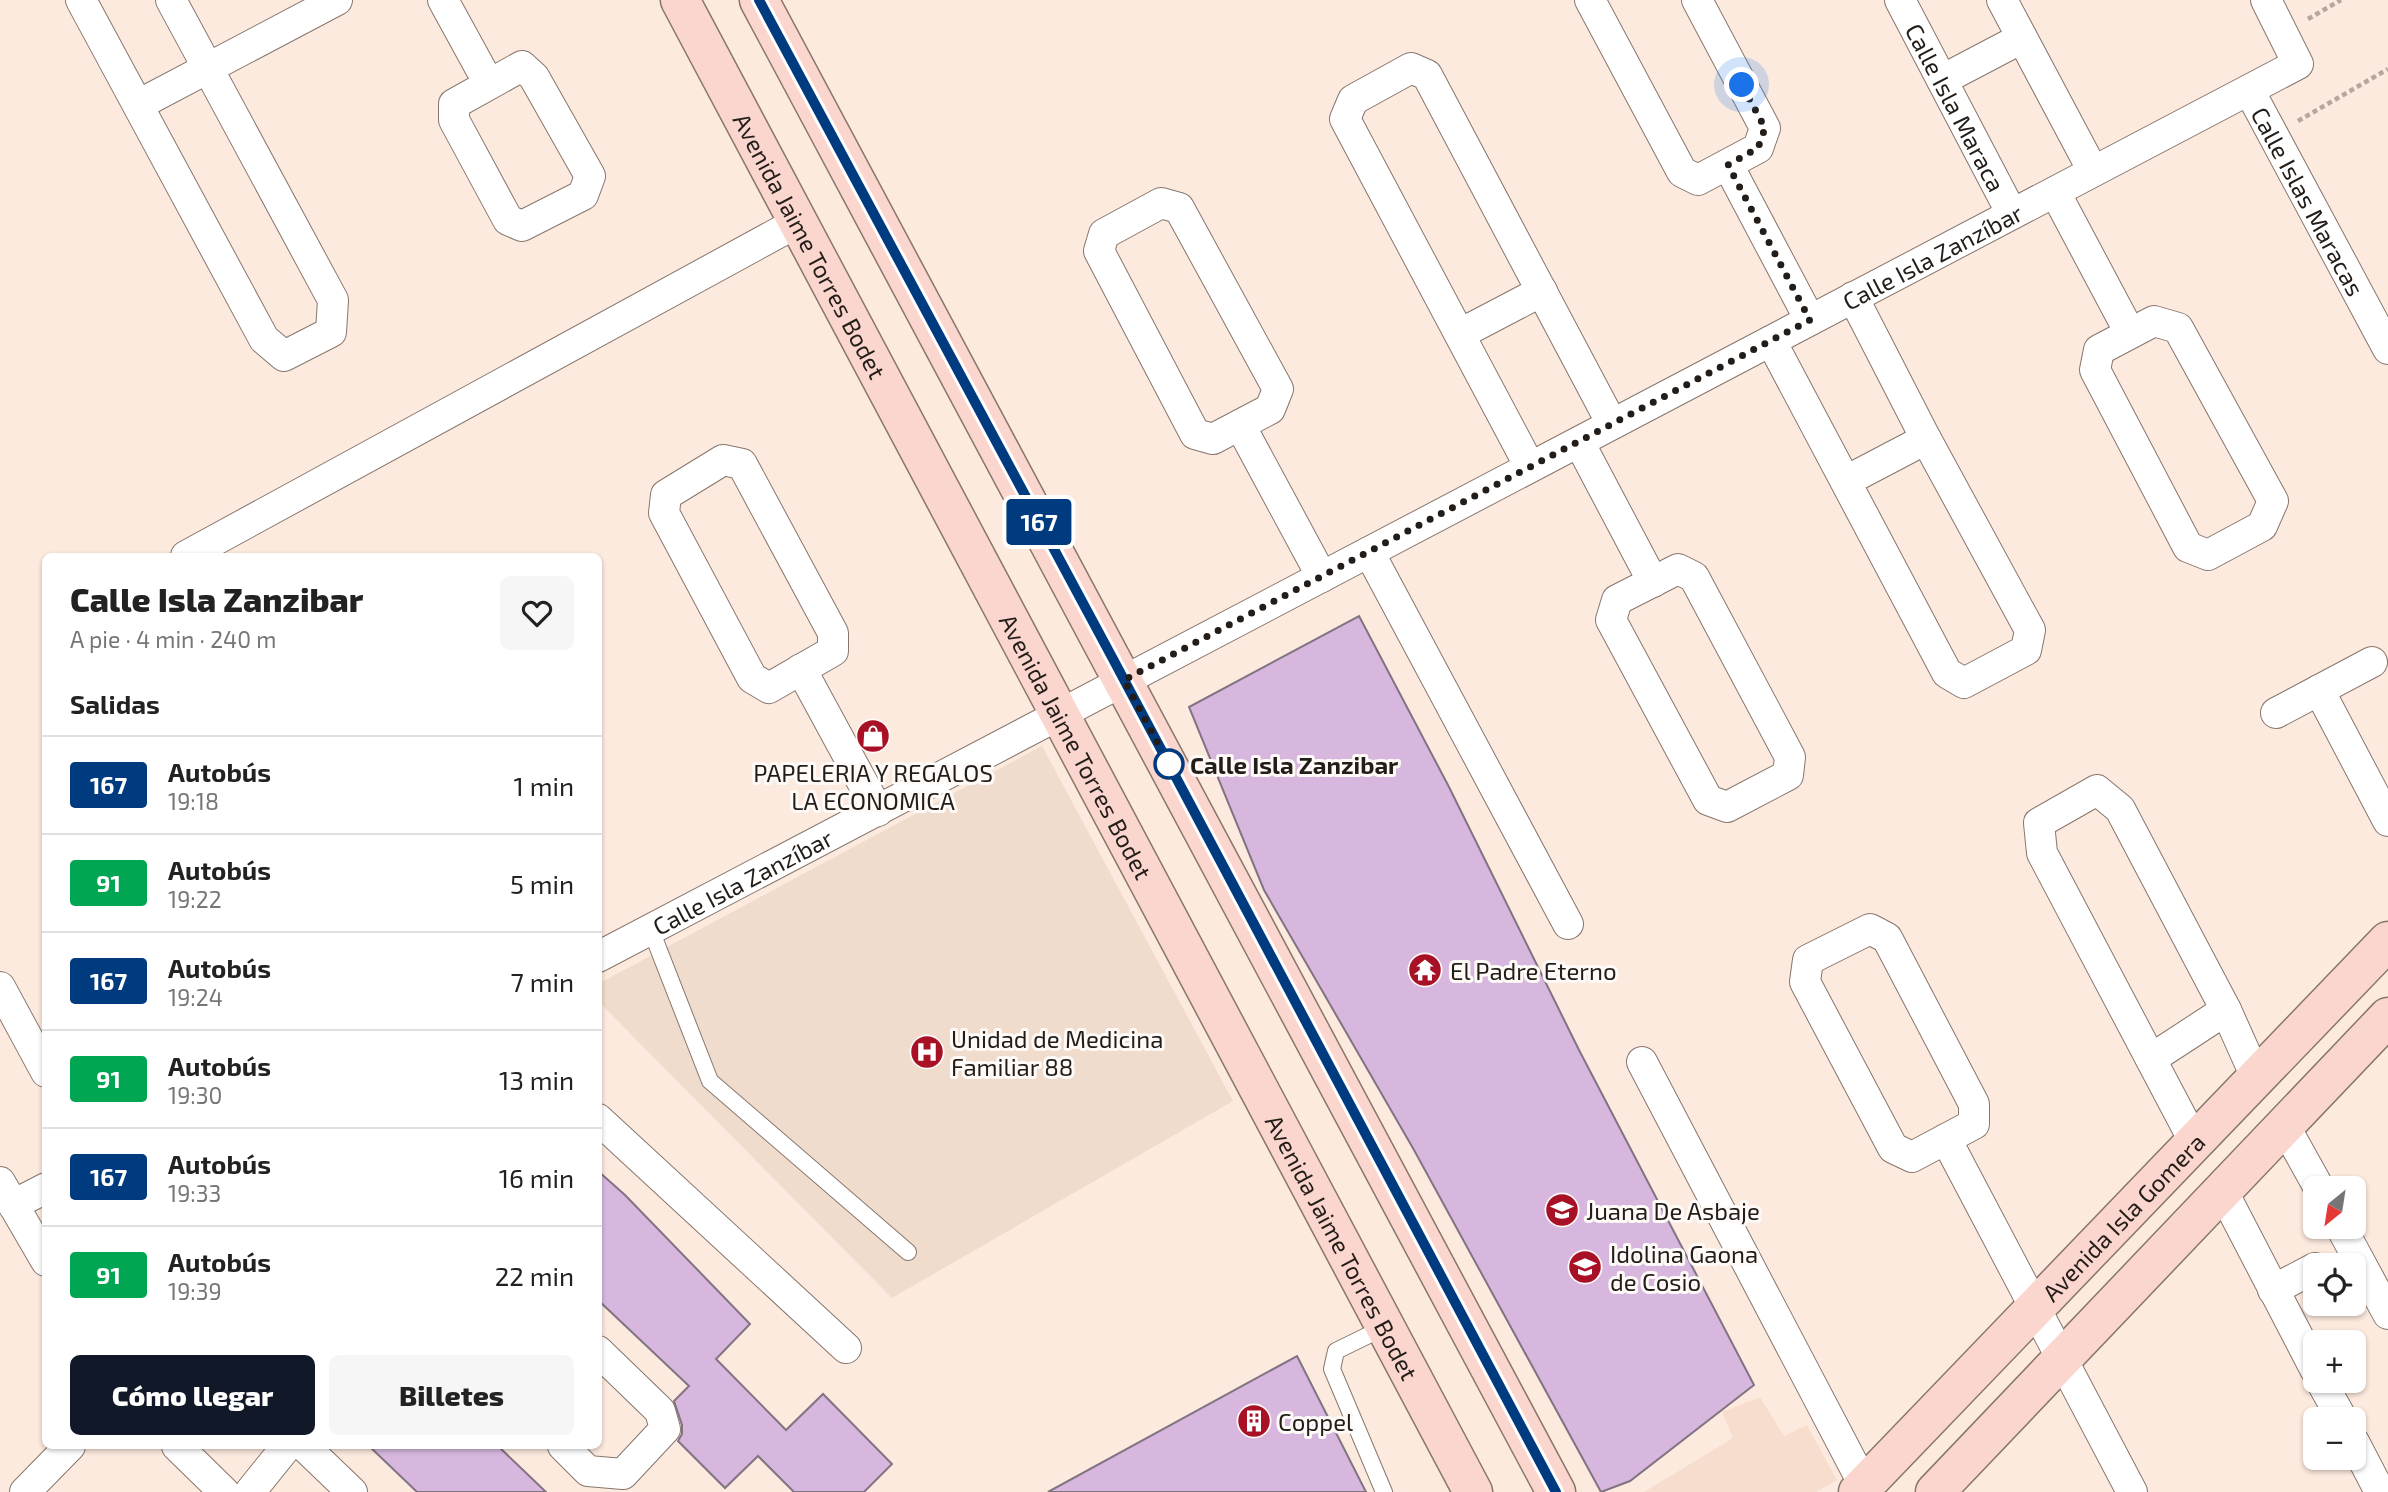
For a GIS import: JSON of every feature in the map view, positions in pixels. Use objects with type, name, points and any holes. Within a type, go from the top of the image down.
[{"type":"street","points":[[80,0],[264,339],[284,356],[331,332],[333,300],[171,0]]},
{"type":"street","points":[[138,105],[337,0]]},
{"type":"street","points":[[443,0],[489,84]]},
{"type":"street","name":"Avenida Jaime Torres Bodet","points":[[680,0],[1473,1492]]},
{"type":"street","points":[[759,0],[1556,1492]]},
{"type":"street","points":[[1590,0],[1682,172],[1698,180],[1758,148],[1765,128],[1697,0]]},
{"type":"street","name":"Calle Isla Maraca","points":[[1900,0],[2012,214]]},
{"type":"street","points":[[2002,0],[2093,171]]},
{"type":"street","points":[[2266,0],[2284,33]]},
{"type":"street","name":"Calle Isla Zanzíbar","points":[[602,955],[2298,64],[2284,33]]},
{"type":"street","points":[[1942,80],[2022,38]]},
{"type":"street","points":[[522,66],[534,77],[590,176],[583,195],[522,226],[508,220],[454,120],[454,104],[489,84],[522,66]]},
{"type":"street","points":[[1530,467],[1345,119],[1353,100],[1411,68],[1427,75],[1612,424]]},
{"type":"street","name":"Calle Islas Maracas","points":[[2249,90],[2388,349]]},
{"type":"street","points":[[1728,165],[1810,320]]},
{"type":"street","points":[[2055,191],[2130,333]]},
{"type":"street","points":[[1161,203],[1180,208],[1278,389],[1270,408],[1240,425],[1213,439],[1195,433],[1099,251],[1104,234],[1161,203]]},
{"type":"street","points":[[191,553],[798,222]]},
{"type":"street","points":[[1460,334],[1542,291]]},
{"type":"street","points":[[1771,341],[1947,673],[1964,683],[2026,650],[2030,630],[1926,439],[1853,297]]},
{"type":"street","points":[[2154,321],[2178,328],[2273,501],[2262,526],[2208,555],[2188,547],[2095,370],[2099,350],[2130,333],[2154,321]]},
{"type":"street","points":[[1240,425],[1322,577]]},
{"type":"street","points":[[1846,481],[1926,439]]},
{"type":"street","points":[[1579,442],[1653,582]]},
{"type":"street","points":[[723,460],[742,464],[833,633],[833,652],[801,669],[769,688],[752,678],[664,513],[666,495],[723,460]]},
{"type":"street","points":[[1369,552],[1568,924]]},
{"type":"street","points":[[1678,569],[1694,577],[1790,757],[1788,775],[1727,807],[1708,800],[1611,620],[1618,600],[1653,582],[1678,569]]},
{"type":"street","points":[[2276,713],[2372,662]]},
{"type":"street","points":[[801,669],[878,811]]},
{"type":"street","points":[[2319,690],[2388,821]]},
{"type":"street","points":[[2194,1141],[2042,853],[2039,823],[2096,790],[2120,809],[2226,1010],[2256,1077]]},
{"type":"street","points":[[1870,929],[1886,939],[1974,1104],[1974,1124],[1946,1139],[1912,1157],[1893,1148],[1805,982],[1808,960],[1870,929]]},
{"type":"street","name":"Avenida Isla Gomera","points":[[1861,1489],[2388,941]]},
{"type":"street","points":[[0,987],[42,1065]]},
{"type":"street","points":[[2151,1059],[2226,1010]]},
{"type":"street","points":[[1935,1492],[2388,1017]]},
{"type":"street","points":[[1642,1062],[1861,1489]]},
{"type":"street","points":[[602,1123],[846,1348]]},
{"type":"street","points":[[2284,1125],[2312,1176]]},
{"type":"street","points":[[1946,1139],[2132,1492]]},
{"type":"street","points":[[42,1189],[6,1194],[42,1254]]},
{"type":"street","points":[[2222,1190],[2303,1346]]},
{"type":"street","points":[[2333,1253],[2346,1239]]},
{"type":"street","points":[[2348,1239],[2388,1314]]},
{"type":"street","points":[[2273,1290],[2303,1274]]},
{"type":"street","points":[[566,1449],[588,1471],[623,1474],[665,1429],[660,1411],[602,1355]]},
{"type":"street","points":[[25,1492],[67,1449]]},
{"type":"street","points":[[180,1449],[224,1492]]},
{"type":"street","points":[[250,1492],[285,1449]]},
{"type":"street","points":[[307,1449],[352,1492]]},
{"type":"street","points":[[2366,1465],[2380,1492]]},
{"type":"lane","points":[[651,930],[710,1081],[908,1252]]},
{"type":"lane","points":[[1384,1492],[1332,1369],[1336,1350],[1385,1327]]},
{"type":"path","points":[[2284,33],[2341,0]]},
{"type":"path","points":[[2296,122],[2388,69]]},
{"type":"shaded area","name":"Unidad de Medicina Familiar 88","points":[[1042,746],[1233,1101],[892,1298],[602,1005],[602,982]]},
{"type":"shaded area","points":[[1760,1397],[1784,1436],[1807,1425],[1837,1480],[1816,1492],[1644,1492],[1733,1438],[1722,1412]]},
{"type":"building","points":[[1359,616],[1449,787],[1579,1050],[1754,1385],[1630,1481],[1601,1492],[1414,1150],[1264,890],[1189,707]]},
{"type":"building","points":[[602,1175],[750,1324],[716,1359],[786,1430],[823,1394],[892,1464],[864,1492],[794,1492],[758,1456],[725,1488],[678,1441],[682,1434],[682,1425],[674,1401],[689,1386],[602,1304]]},
{"type":"building","name":"Coppel","points":[[1297,1356],[1366,1492],[1048,1492]]},
{"type":"building","points":[[372,1449],[501,1449],[546,1492],[417,1492]]},
{"type":"bus line","name":"167","points":[[759,0],[1556,1492]]},
{"type":"place","name":"PAPELERIA Y REGALOS LA ECONOMICA","points":[[873,736]]},
{"type":"place","name":"Calle Isla Zanzibar","points":[[1169,764]]},
{"type":"place","name":"El Padre Eterno","points":[[1425,970]]},
{"type":"place","name":"Unidad de Medicina Familiar 88","points":[[927,1052]]},
{"type":"place","name":"Juana De Asbaje","points":[[1562,1210]]},
{"type":"place","name":"Idolina Gaona de Cosio","points":[[1585,1267]]},
{"type":"place","name":"Coppel","points":[[1254,1421]]},
{"type":"route","points":[[1169,764],[1124,680],[1810,320],[1728,165],[1758,148],[1765,128],[1742,85]]}]
